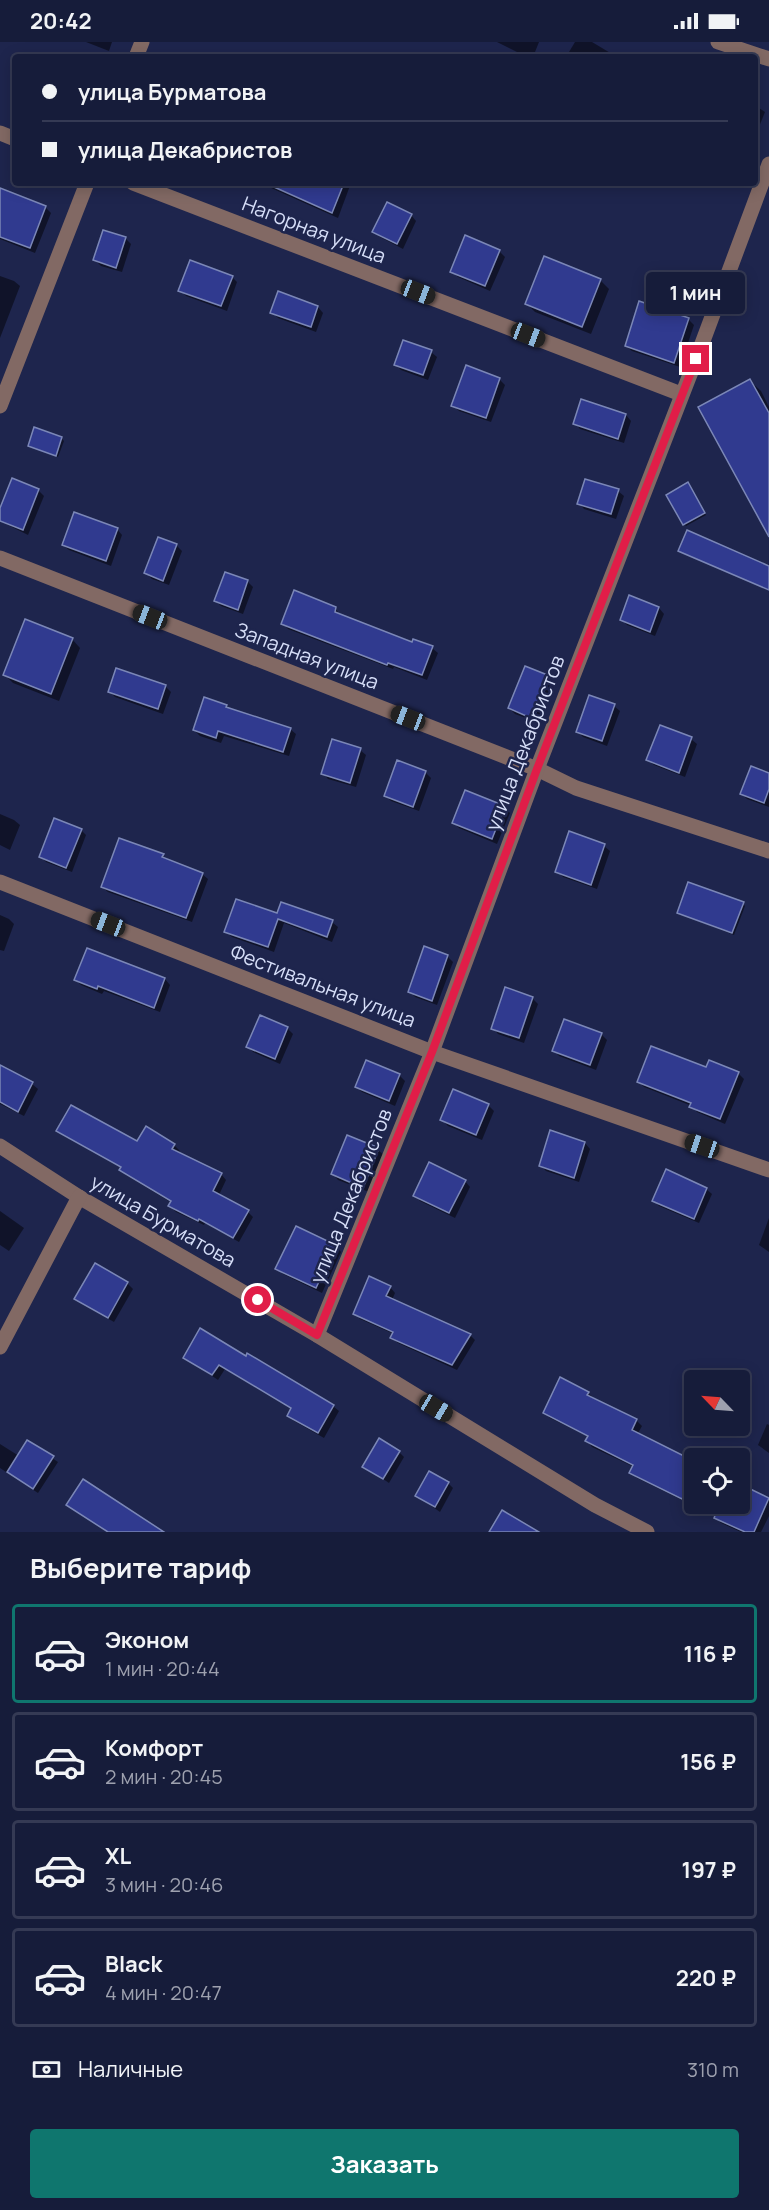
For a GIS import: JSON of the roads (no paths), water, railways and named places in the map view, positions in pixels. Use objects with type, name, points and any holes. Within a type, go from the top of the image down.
[{"type":"street","points":[[718,42],[754,54]]},
{"type":"street","name":"улица Декабристов","points":[[317,1335],[432,1052],[537,769],[769,164]]},
{"type":"street","points":[[0,406],[86,186]]},
{"type":"street","name":"Нагорная улица","points":[[140,186],[681,394]]},
{"type":"street","name":"Западная улица","points":[[0,558],[537,769],[576,788],[769,851]]},
{"type":"street","name":"Фестивальная улица","points":[[0,882],[432,1052],[769,1170]]},
{"type":"street","name":"улица Бурматова","points":[[0,1146],[79,1197],[317,1335],[596,1505],[647,1532]]},
{"type":"street","points":[[0,1347],[79,1197]]}]
